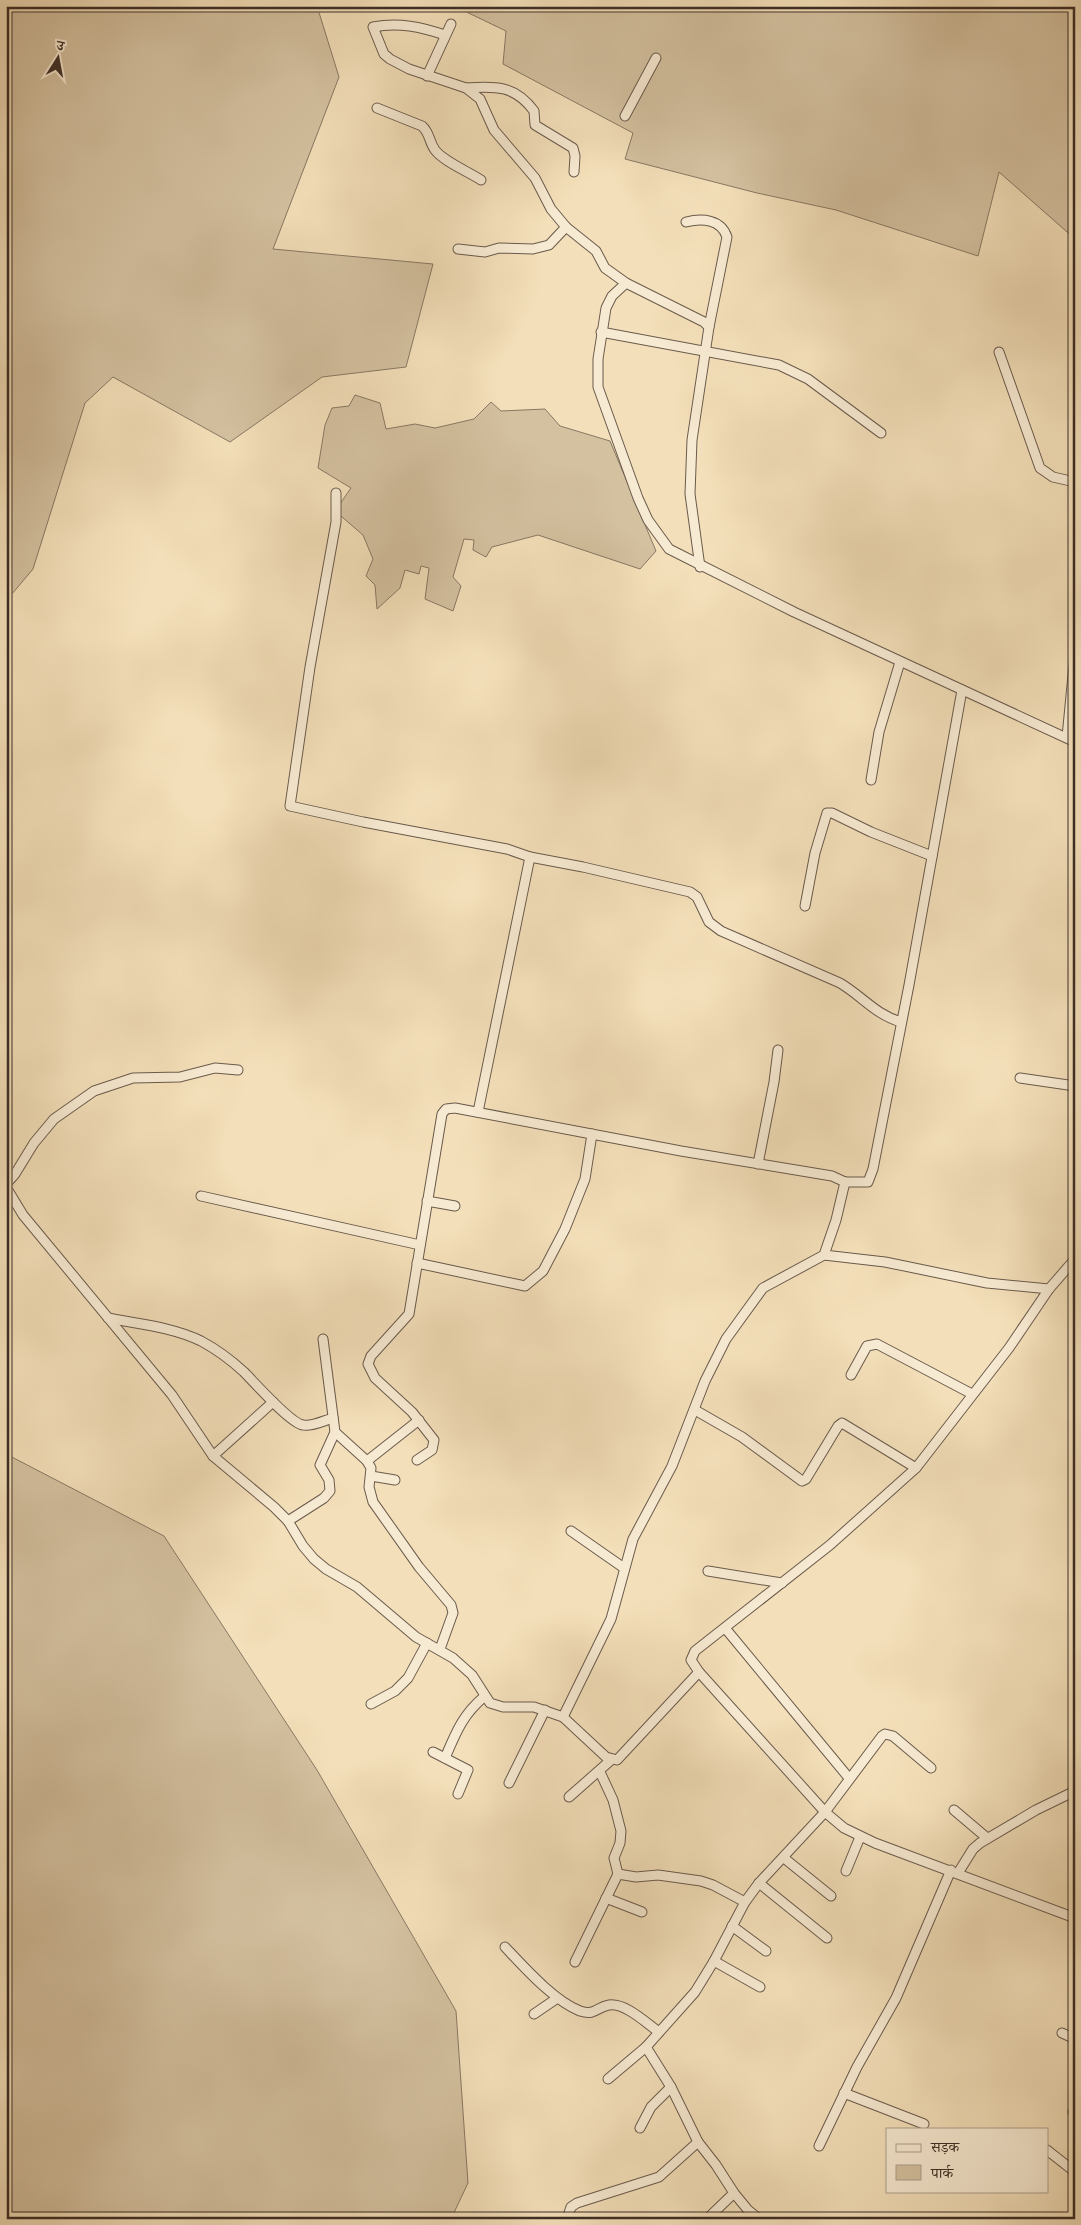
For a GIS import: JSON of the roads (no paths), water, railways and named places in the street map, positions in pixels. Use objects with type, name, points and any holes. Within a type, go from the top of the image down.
[{"type":"street","points":[[445,35],[414,26],[398,24],[373,27],[384,54],[409,69],[466,88],[494,86],[511,90],[534,111],[535,125],[572,148],[575,156],[574,172]]},
{"type":"street","points":[[427,76],[451,24]]},
{"type":"street","points":[[625,116],[656,58]]},
{"type":"street","points":[[466,88],[483,102],[498,136],[535,178],[550,210],[566,227],[592,246],[605,268],[626,283],[704,322],[710,327]]},
{"type":"street","points":[[377,108],[422,126],[427,131],[438,154],[481,180]]},
{"type":"street","points":[[686,222],[707,220],[722,228],[727,237],[692,440],[690,494],[700,567]]},
{"type":"street","points":[[458,249],[485,252],[499,248],[533,249],[549,245],[566,227]]},
{"type":"street","points":[[626,283],[608,302],[597,362],[598,387],[638,498],[648,520],[669,550],[700,567],[900,662],[1071,740],[1075,654]]},
{"type":"street","points":[[601,332],[707,350],[779,365],[794,370],[825,390],[881,433]]},
{"type":"street","points":[[999,352],[1040,468],[1052,477],[1075,482]]},
{"type":"street","points":[[336,493],[336,522],[310,667],[290,806],[363,822],[507,849],[530,857],[690,892],[697,897],[709,922],[721,931],[840,983],[857,993],[878,1013],[901,1022]]},
{"type":"street","points":[[871,780],[879,732],[900,662]]},
{"type":"street","points":[[417,1460],[432,1450],[435,1443],[419,1420],[375,1378],[368,1364],[371,1356],[409,1314],[442,1114],[446,1109],[455,1108],[478,1112],[840,1178],[845,1182],[863,1183],[870,1180],[962,690]]},
{"type":"street","points":[[805,906],[815,853],[827,813],[832,813],[871,832],[932,856]]},
{"type":"street","points":[[478,1112],[530,857]]},
{"type":"street","points":[[758,1164],[774,1082],[778,1050]]},
{"type":"street","points":[[238,1070],[215,1068],[180,1077],[134,1078],[94,1091],[64,1111],[50,1124],[6,1185],[23,1214],[172,1395],[213,1456],[288,1521],[303,1546],[314,1559],[326,1569],[357,1587],[409,1631],[440,1649],[472,1675],[490,1703],[496,1706],[524,1705],[563,1717],[611,1760]]},
{"type":"street","points":[[1020,1078],[1075,1086]]},
{"type":"street","points":[[418,1263],[525,1286],[543,1270],[565,1229],[585,1179],[592,1134]]},
{"type":"street","points":[[824,1255],[836,1220],[845,1182]]},
{"type":"street","points":[[201,1196],[420,1245]]},
{"type":"street","points":[[427,1201],[455,1206]]},
{"type":"street","points":[[563,1717],[611,1619],[624,1568],[640,1524],[672,1466],[705,1382],[726,1339],[763,1288],[824,1255],[885,1262],[987,1282],[1049,1289]]},
{"type":"street","points":[[1075,1259],[1049,1289],[1013,1342],[972,1394],[942,1437],[916,1468],[830,1545],[695,1651],[692,1656],[693,1664],[699,1672],[825,1812],[844,1828],[860,1837],[1075,1918]]},
{"type":"street","points":[[108,1318],[184,1334],[203,1342],[243,1372],[295,1421],[304,1425],[333,1418]]},
{"type":"street","points":[[288,1521],[324,1498],[330,1491],[330,1480],[320,1465],[335,1432],[323,1340]]},
{"type":"street","points":[[851,1375],[867,1346],[877,1344],[972,1394]]},
{"type":"street","points":[[213,1456],[274,1402]]},
{"type":"street","points":[[695,1410],[742,1437],[802,1480],[806,1479],[838,1426],[842,1423],[916,1468]]},
{"type":"street","points":[[367,1461],[419,1420]]},
{"type":"street","points":[[335,1432],[367,1461],[371,1468],[369,1494],[378,1510],[418,1567],[451,1605],[453,1613],[440,1649]]},
{"type":"street","points":[[371,1476],[395,1480]]},
{"type":"street","points":[[571,1531],[624,1568]]},
{"type":"street","points":[[708,1571],[782,1583]]},
{"type":"street","points":[[725,1628],[849,1778]]},
{"type":"street","points":[[370,1704],[395,1691],[408,1678],[427,1643]]},
{"type":"street","points":[[569,1797],[600,1772],[611,1760],[621,1758],[699,1672]]},
{"type":"street","points":[[445,1758],[466,1714],[485,1696]]},
{"type":"street","points":[[509,1783],[545,1710]]},
{"type":"street","points":[[608,2079],[646,2047],[695,1992],[714,1961],[745,1902],[759,1883],[825,1812],[849,1778],[885,1734],[898,1740],[931,1768]]},
{"type":"street","points":[[432,1752],[468,1770],[458,1794]]},
{"type":"street","points":[[575,1962],[618,1874],[614,1858],[620,1843],[620,1831],[613,1800],[600,1772]]},
{"type":"street","points":[[818,2146],[844,2093],[896,1998],[954,1872],[973,1849],[987,1838],[1075,1791]]},
{"type":"street","points":[[954,1810],[987,1838]]},
{"type":"street","points":[[846,1871],[860,1837]]},
{"type":"street","points":[[784,1858],[831,1896]]},
{"type":"street","points":[[618,1874],[636,1877],[658,1875],[701,1881],[745,1902]]},
{"type":"street","points":[[759,1883],[827,1938]]},
{"type":"street","points":[[606,1898],[642,1912]]},
{"type":"street","points":[[732,1926],[766,1951]]},
{"type":"street","points":[[505,1946],[556,1999],[587,2012],[595,2013],[609,2005],[616,2006],[632,2013],[659,2032]]},
{"type":"street","points":[[714,1961],[760,1987]]},
{"type":"street","points":[[534,2014],[556,1999]]},
{"type":"street","points":[[1062,2033],[1075,2039]]},
{"type":"street","points":[[646,2047],[671,2087],[698,2142],[734,2193],[748,2210],[760,2219]]},
{"type":"street","points":[[640,2128],[651,2107],[671,2087]]},
{"type":"street","points":[[844,2093],[924,2124]]},
{"type":"street","points":[[567,2219],[570,2207],[577,2202],[659,2176],[698,2142]]},
{"type":"street","points":[[1048,2151],[1075,2172]]},
{"type":"street","points":[[707,2219],[734,2193]]}]
